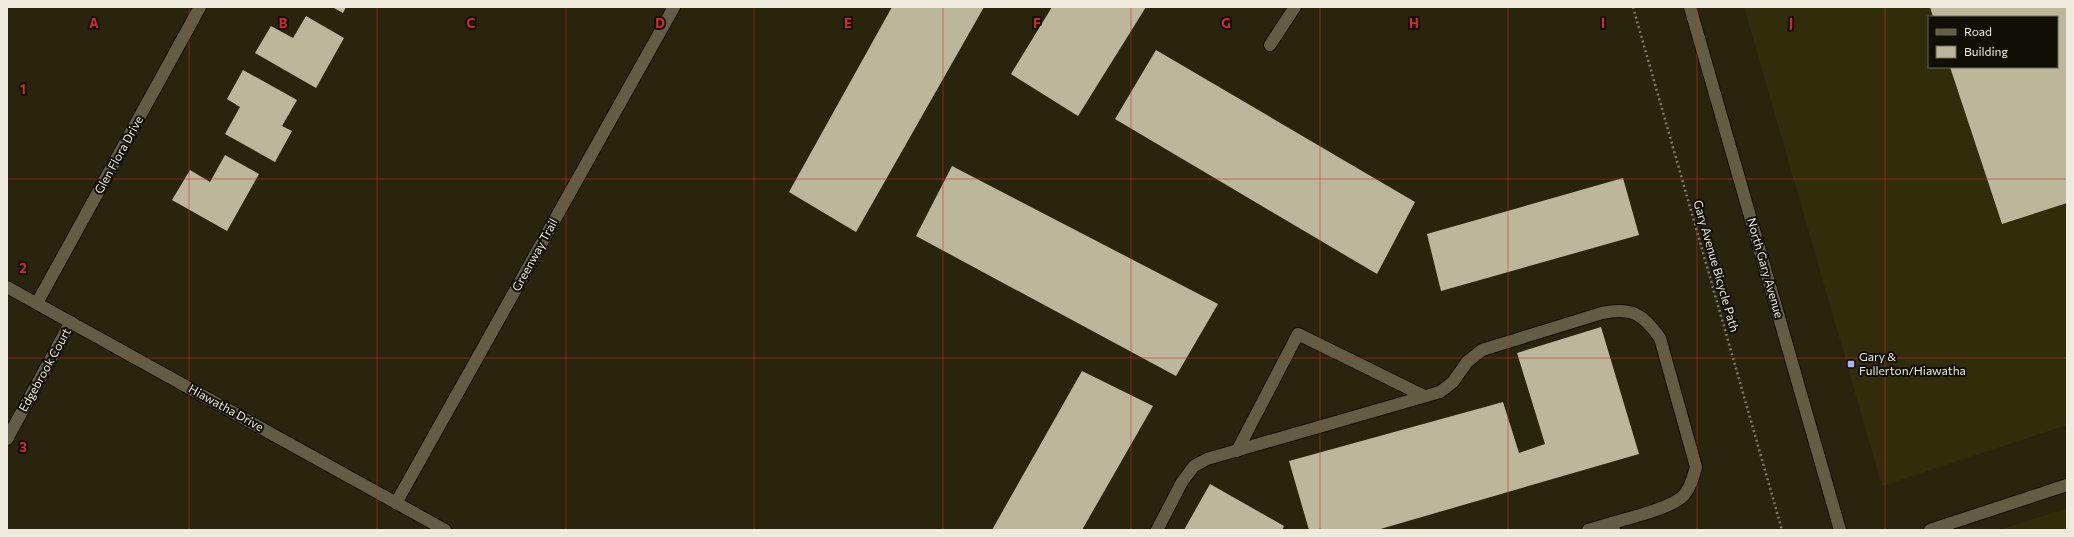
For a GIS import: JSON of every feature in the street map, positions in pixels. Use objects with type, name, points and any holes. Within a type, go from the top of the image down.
[{"type":"street","name":"Glen Flora Drive","points":[[37,303],[200,7]]},
{"type":"street","name":"Greenway Trail","points":[[396,503],[674,7]]},
{"type":"street","points":[[1270,45],[1295,7]]},
{"type":"street","name":"North Gary Avenue","points":[[1690,7],[1840,530]]},
{"type":"street","name":"Hiawatha Drive","points":[[7,287],[445,530]]},
{"type":"street","points":[[1157,530],[1182,482],[1194,466],[1208,459],[1440,392],[1453,382],[1468,362],[1482,350],[1602,313],[1616,310],[1634,312],[1649,323],[1660,338],[1696,467],[1692,483],[1683,496],[1653,511],[1613,526],[1588,530]]},
{"type":"street","name":"Edgebrook Court","points":[[7,439],[71,322]]},
{"type":"street","points":[[1237,450],[1298,334],[1424,396]]},
{"type":"street","points":[[1930,530],[2067,485]]},
{"type":"path","name":"Gary Avenue Bicycle Path","points":[[1633,7],[1782,530]]},
{"type":"shaded area","points":[[1744,7],[2067,7],[2067,425],[1882,486]]},
{"type":"shaded area","points":[[2067,508],[2067,530],[2000,530]]},
{"type":"building","points":[[332,7],[346,7],[343,13]]},
{"type":"building","points":[[892,7],[984,7],[856,232],[789,192]]},
{"type":"building","points":[[1052,7],[1146,7],[1078,116],[1011,74]]},
{"type":"building","points":[[1930,7],[2067,7],[2067,203],[2002,224],[1950,68],[2058,68],[2058,16],[1933,16]]},
{"type":"building","points":[[306,16],[344,38],[316,88],[255,53],[271,26],[293,38]]},
{"type":"building","points":[[1156,50],[1415,202],[1377,274],[1115,119]]},
{"type":"building","points":[[243,70],[297,100],[282,126],[292,131],[275,162],[225,134],[240,107],[227,99]]},
{"type":"building","points":[[225,155],[259,174],[227,231],[172,200],[190,170],[210,182]]},
{"type":"building","points":[[952,166],[1218,304],[1176,376],[916,236]]},
{"type":"building","points":[[1623,178],[1639,235],[1441,291],[1427,234]]},
{"type":"building","points":[[1601,327],[1639,454],[1377,530],[1309,530],[1289,461],[1503,402],[1519,453],[1545,444],[1517,353]]},
{"type":"building","points":[[1082,371],[1153,406],[1082,530],[992,530]]},
{"type":"building","points":[[1210,484],[1284,526],[1282,530],[1184,530]]},
{"type":"place","name":"Gary & Fullerton/Hiawatha","points":[[1851,364]]}]
